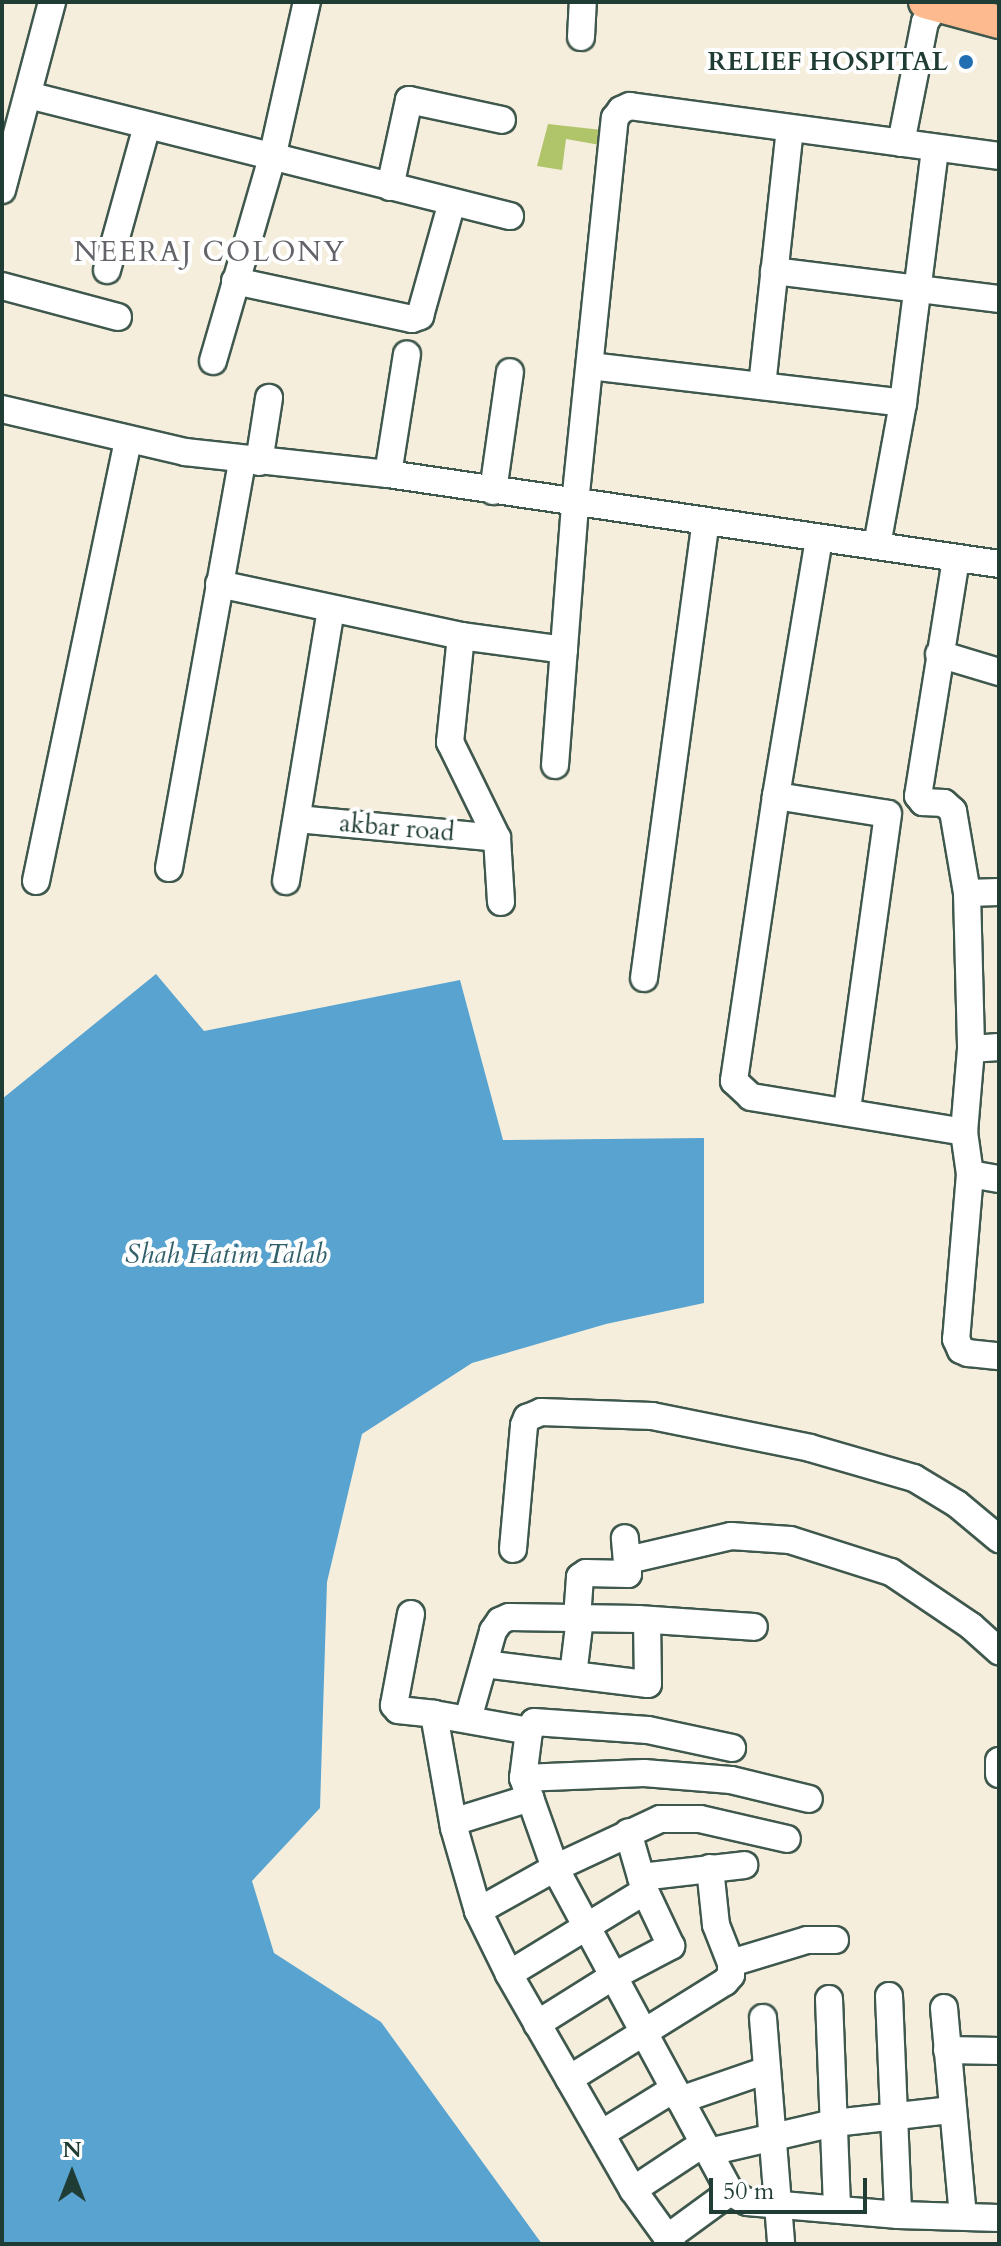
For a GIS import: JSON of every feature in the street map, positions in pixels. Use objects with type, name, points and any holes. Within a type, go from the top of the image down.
[{"type":"main road","points":[[930,4],[999,22]]},
{"type":"street","points":[[2,190],[52,2]]},
{"type":"street","points":[[213,361],[272,158],[307,2]]},
{"type":"street","points":[[581,37],[583,2]]},
{"type":"street","points":[[901,143],[930,4]]},
{"type":"street","points":[[28,95],[510,216]]},
{"type":"street","points":[[390,187],[409,100],[502,120]]},
{"type":"street","points":[[555,765],[575,503],[615,118],[621,110],[630,106],[999,156]]},
{"type":"street","points":[[107,270],[147,126]]},
{"type":"street","points":[[762,386],[790,129]]},
{"type":"street","points":[[877,545],[903,403],[935,148]]},
{"type":"street","points":[[235,281],[412,319],[420,316],[452,202]]},
{"type":"street","points":[[774,271],[999,299]]},
{"type":"street","points":[[2,286],[118,317]]},
{"type":"street","points":[[388,474],[407,354]]},
{"type":"street","points":[[590,366],[903,403]]},
{"type":"street","points":[[493,491],[510,372]]},
{"type":"street","points":[[169,868],[219,584],[269,398]]},
{"type":"street","points":[[2,409],[128,439],[250,462],[388,474],[999,564]]},
{"type":"street","points":[[36,881],[128,439]]},
{"type":"street","points":[[644,978],[706,521]]},
{"type":"street","points":[[819,539],[776,796],[734,1081],[751,1097],[964,1132]]},
{"type":"street","points":[[956,559],[918,796],[923,802],[944,803],[953,811],[967,893],[971,1049],[964,1132],[970,1174],[956,1339],[961,1350],[968,1353],[999,1356]]},
{"type":"street","points":[[219,584],[331,609],[362,612],[461,636],[564,650]]},
{"type":"street","points":[[286,881],[331,609]]},
{"type":"street","points":[[461,636],[450,742],[497,838],[501,902]]},
{"type":"street","points":[[939,654],[999,672]]},
{"type":"street","points":[[776,796],[888,814],[847,1111]]},
{"type":"street","name":"akbar road","points":[[297,819],[497,838]]},
{"type":"street","points":[[967,893],[999,892]]},
{"type":"street","points":[[971,1049],[999,1047]]},
{"type":"street","points":[[970,1174],[999,1179]]},
{"type":"street","points":[[513,1549],[524,1425],[527,1418],[541,1412],[652,1416],[810,1448],[914,1478],[957,1504],[999,1539]]},
{"type":"street","points":[[573,1675],[580,1577],[586,1573],[628,1574],[626,1549],[731,1536],[790,1540],[891,1572],[971,1626],[999,1651]]},
{"type":"street","points":[[411,1614],[394,1705],[398,1710],[529,1731]]},
{"type":"street","points":[[468,1719],[500,1621],[509,1617],[647,1620],[754,1627]]},
{"type":"street","points":[[484,1664],[648,1684],[647,1620]]},
{"type":"street","points":[[434,1714],[453,1822],[478,1911],[509,1974],[633,2190],[669,2241],[730,2192]]},
{"type":"street","points":[[732,1748],[648,1730],[534,1722],[529,1731],[527,1788],[555,1868],[730,2192],[747,2202],[898,2215],[999,2218]]},
{"type":"street","points":[[999,1761],[999,1774]]},
{"type":"street","points":[[453,1822],[527,1788],[644,1773],[731,1780],[809,1799]]},
{"type":"street","points":[[478,1911],[555,1868],[660,1819],[700,1819],[787,1839]]},
{"type":"street","points":[[537,2024],[612,1977],[671,1946],[643,1884],[628,1832]]},
{"type":"street","points":[[509,1974],[585,1926],[643,1884],[710,1868],[744,1865]]},
{"type":"street","points":[[569,2079],[725,1982],[731,1975],[731,1963],[716,1925],[710,1868]]},
{"type":"street","points":[[731,1963],[807,1940],[835,1940]]},
{"type":"street","points":[[889,1996],[898,2215]]},
{"type":"street","points":[[829,1999],[837,2209]]},
{"type":"street","points":[[944,2008],[963,2216]]},
{"type":"street","points":[[763,2018],[781,2244]]},
{"type":"street","points":[[947,2050],[999,2051]]},
{"type":"street","points":[[601,2134],[677,2095],[767,2070]]},
{"type":"street","points":[[633,2190],[707,2148],[834,2123],[952,2110]]},
{"type":"green space","points":[[548,124],[611,131],[606,146],[566,139],[562,170],[537,166]]},
{"type":"water","name":"Shah Hatim Talab","points":[[156,974],[204,1031],[460,980],[503,1140],[704,1138],[704,1303],[606,1324],[472,1363],[362,1434],[327,1582],[320,1808],[252,1881],[274,1953],[381,2022],[542,2244],[2,2244],[2,1099]]},
{"type":"place","name":"RELIEF HOSPITAL","points":[[966,62]]},
{"type":"district","name":"NEERAJ COLONY","points":[[210,252]]}]
